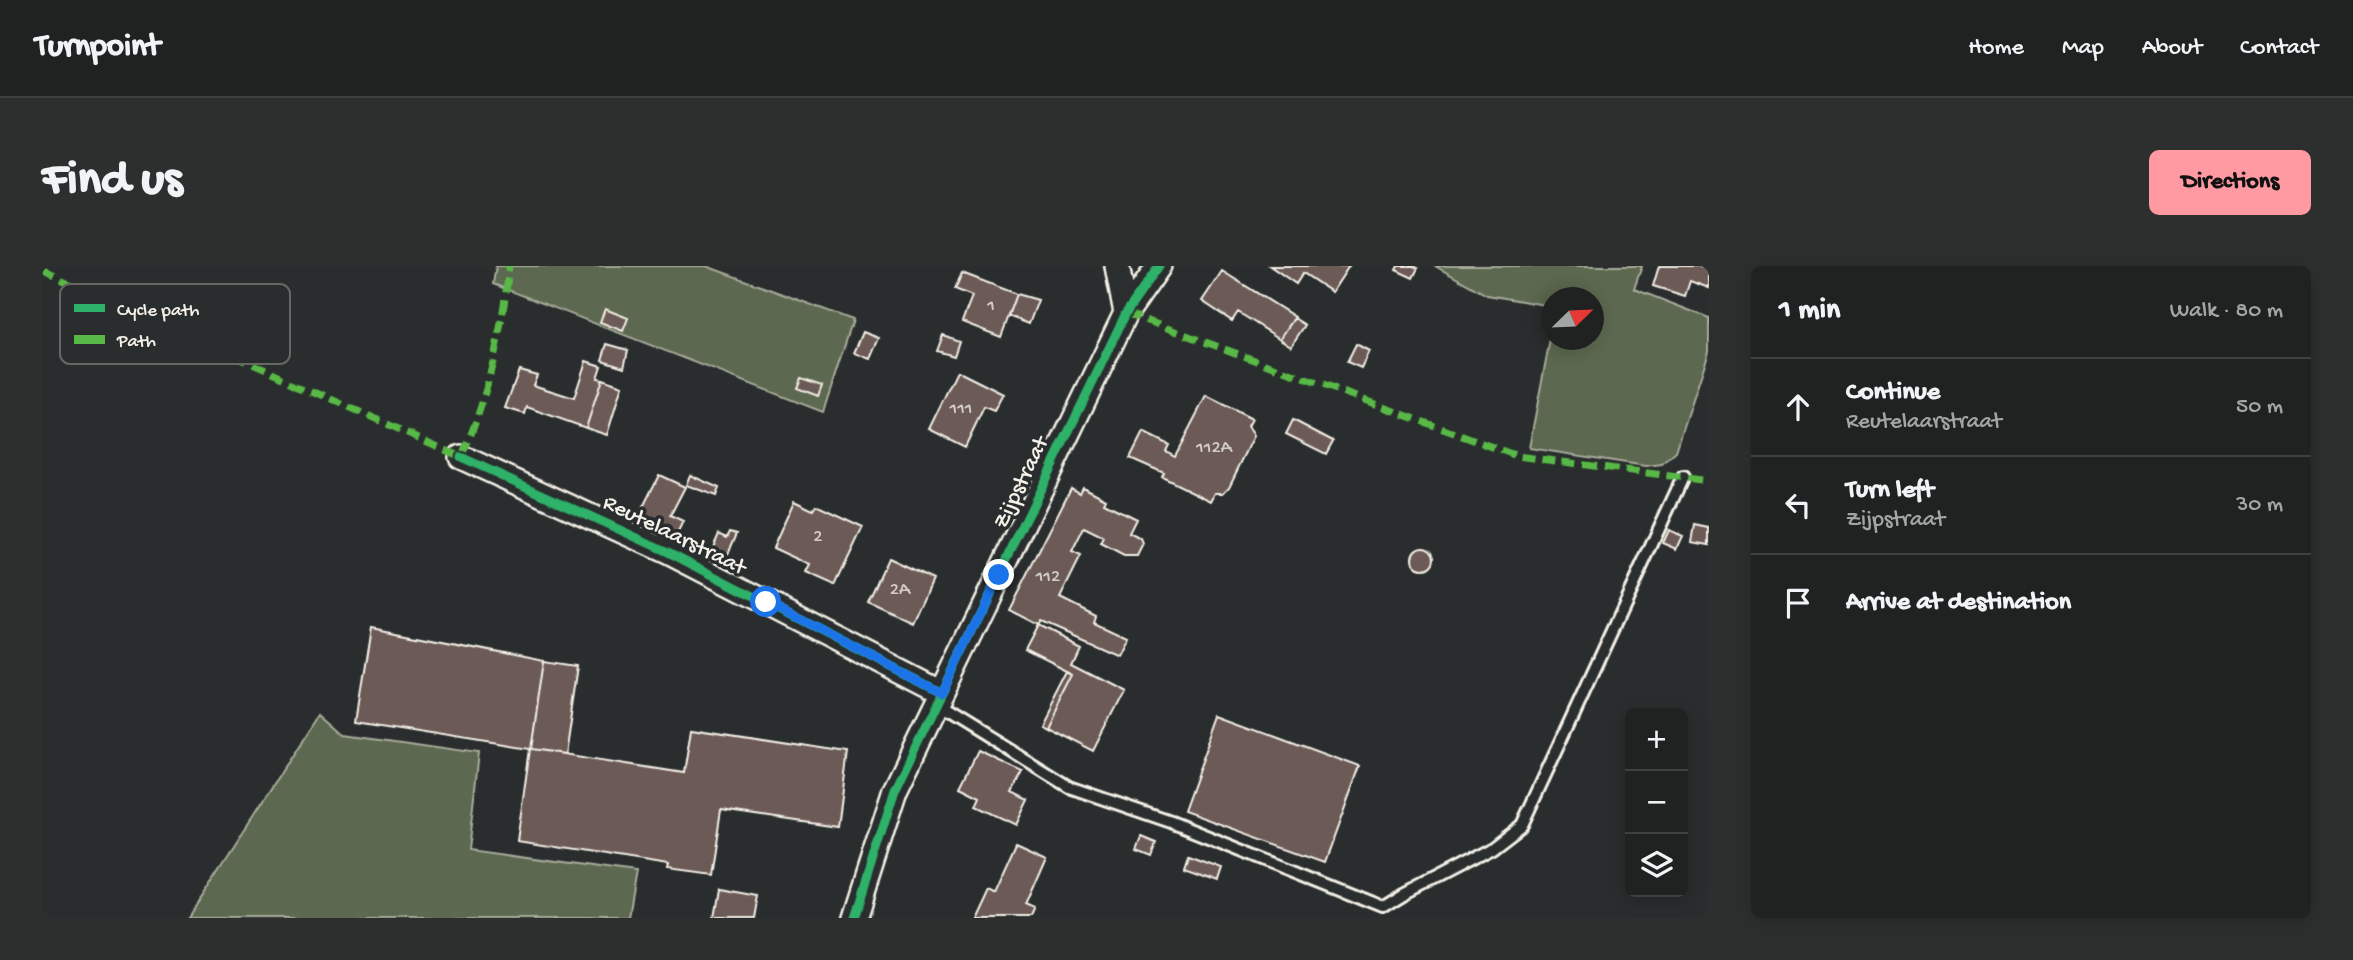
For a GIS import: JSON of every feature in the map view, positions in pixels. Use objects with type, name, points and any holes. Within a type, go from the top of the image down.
[{"type":"street","points":[[1117,266],[1126,313]]},
{"type":"street","name":"Zijpstraat","points":[[854,918],[895,790],[1126,313],[1159,266]]},
{"type":"street","name":"Reutelaarstraat","points":[[461,457],[668,552],[939,699]]},
{"type":"lane","points":[[939,699],[1069,787],[1171,822],[1383,907],[1492,848],[1522,825],[1683,477]]},
{"type":"green space","points":[[496,266],[706,266],[853,320],[823,412],[493,284]]},
{"type":"green space","points":[[1435,266],[1642,266],[1634,289],[1709,318],[1709,351],[1676,452],[1662,464],[1646,466],[1529,448],[1548,350],[1604,350],[1604,287],[1541,287],[1541,304],[1487,295]]},
{"type":"green space","points":[[320,712],[345,734],[479,753],[468,850],[636,873],[628,918],[187,918]]},
{"type":"building","points":[[1270,266],[1349,266],[1332,292],[1303,273],[1296,284]]},
{"type":"building","points":[[1398,266],[1418,268],[1413,278],[1396,270]]},
{"type":"building","points":[[1659,266],[1709,266],[1709,288],[1690,281],[1685,296],[1653,286]]},
{"type":"building","points":[[1222,271],[1295,317],[1280,339],[1238,312],[1232,321],[1202,301]]},
{"type":"building","points":[[962,273],[1017,294],[1001,337],[962,322],[972,296],[955,289]]},
{"type":"building","points":[[1017,294],[1038,300],[1029,324],[1009,316]]},
{"type":"building","points":[[605,309],[628,318],[623,331],[600,322]]},
{"type":"building","points":[[1294,318],[1305,325],[1291,346],[1280,339]]},
{"type":"building","points":[[863,332],[879,338],[870,359],[854,353]]},
{"type":"building","points":[[943,335],[959,341],[954,356],[937,351]]},
{"type":"building","points":[[607,344],[628,350],[624,367],[602,360]]},
{"type":"building","points":[[1356,344],[1369,351],[1361,368],[1347,362]]},
{"type":"building","points":[[586,361],[601,366],[597,378],[602,379],[586,428],[527,407],[525,414],[505,408],[519,370],[537,375],[533,385],[574,398]]},
{"type":"building","points":[[957,371],[1003,394],[994,411],[984,407],[965,447],[929,429]]},
{"type":"building","points":[[801,378],[822,385],[818,396],[797,388]]},
{"type":"building","points":[[602,379],[622,386],[607,435],[586,428]]},
{"type":"building","points":[[1206,396],[1252,419],[1248,426],[1254,436],[1229,487],[1223,493],[1215,493],[1211,501],[1162,477],[1164,473],[1130,458],[1143,432],[1169,445],[1166,451],[1175,456]]},
{"type":"building","points":[[1293,420],[1333,441],[1326,454],[1286,434]]},
{"type":"building","points":[[659,475],[685,487],[670,516],[683,522],[674,541],[635,523]]},
{"type":"building","points":[[690,475],[719,488],[716,496],[686,485]]},
{"type":"building","points":[[1083,487],[1106,499],[1104,503],[1136,519],[1129,533],[1141,539],[1143,544],[1137,556],[1124,556],[1101,544],[1104,538],[1084,528],[1072,552],[1081,556],[1060,598],[1096,616],[1094,622],[1126,637],[1117,655],[1041,621],[1038,625],[1009,610],[1071,488],[1080,493]]},
{"type":"building","points":[[794,501],[813,510],[816,505],[863,527],[835,586],[806,573],[810,565],[773,548]]},
{"type":"building","points":[[1695,525],[1709,528],[1709,545],[1692,542]]},
{"type":"building","points":[[1669,530],[1683,536],[1677,549],[1663,543]]},
{"type":"building","points":[[730,531],[737,533],[723,566],[708,558],[719,533],[727,537]]},
{"type":"building","points":[[1419,547],[1427,547],[1434,554],[1434,562],[1427,569],[1419,569],[1412,562],[1412,554]]},
{"type":"building","points":[[888,558],[933,579],[913,623],[868,602]]},
{"type":"building","points":[[1038,625],[1079,646],[1071,663],[1124,690],[1093,751],[1046,727],[1073,674],[1025,650]]},
{"type":"building","points":[[371,627],[544,661],[531,749],[684,773],[691,728],[848,752],[838,827],[721,810],[711,875],[667,869],[668,865],[517,841],[530,749],[356,721]]},
{"type":"building","points":[[544,661],[578,666],[565,754],[531,749]]},
{"type":"building","points":[[1067,671],[1073,674],[1046,727],[1040,724]]},
{"type":"building","points":[[1219,714],[1360,766],[1325,862],[1184,811]]},
{"type":"building","points":[[978,751],[1023,772],[1012,792],[1028,800],[1016,825],[976,806],[980,797],[960,787]]},
{"type":"building","points":[[1141,836],[1156,842],[1151,855],[1136,849]]},
{"type":"building","points":[[1016,843],[1047,857],[1026,905],[1035,909],[1031,918],[972,918],[986,888],[994,892]]},
{"type":"building","points":[[1188,855],[1221,867],[1217,879],[1184,867]]},
{"type":"building","points":[[719,889],[758,896],[754,918],[714,918]]},
{"type":"marked path","points":[[253,364],[461,457],[486,389],[503,313],[509,266]]},
{"type":"marked path","points":[[42,270],[73,284]]},
{"type":"marked path","points":[[1126,313],[1517,456],[1709,481]]},
{"type":"cycle path","points":[[854,918],[895,790],[1126,313],[1159,266]]},
{"type":"cycle path","points":[[461,457],[668,552],[942,693]]},
{"type":"route","points":[[766,602],[942,693],[999,575]]}]
